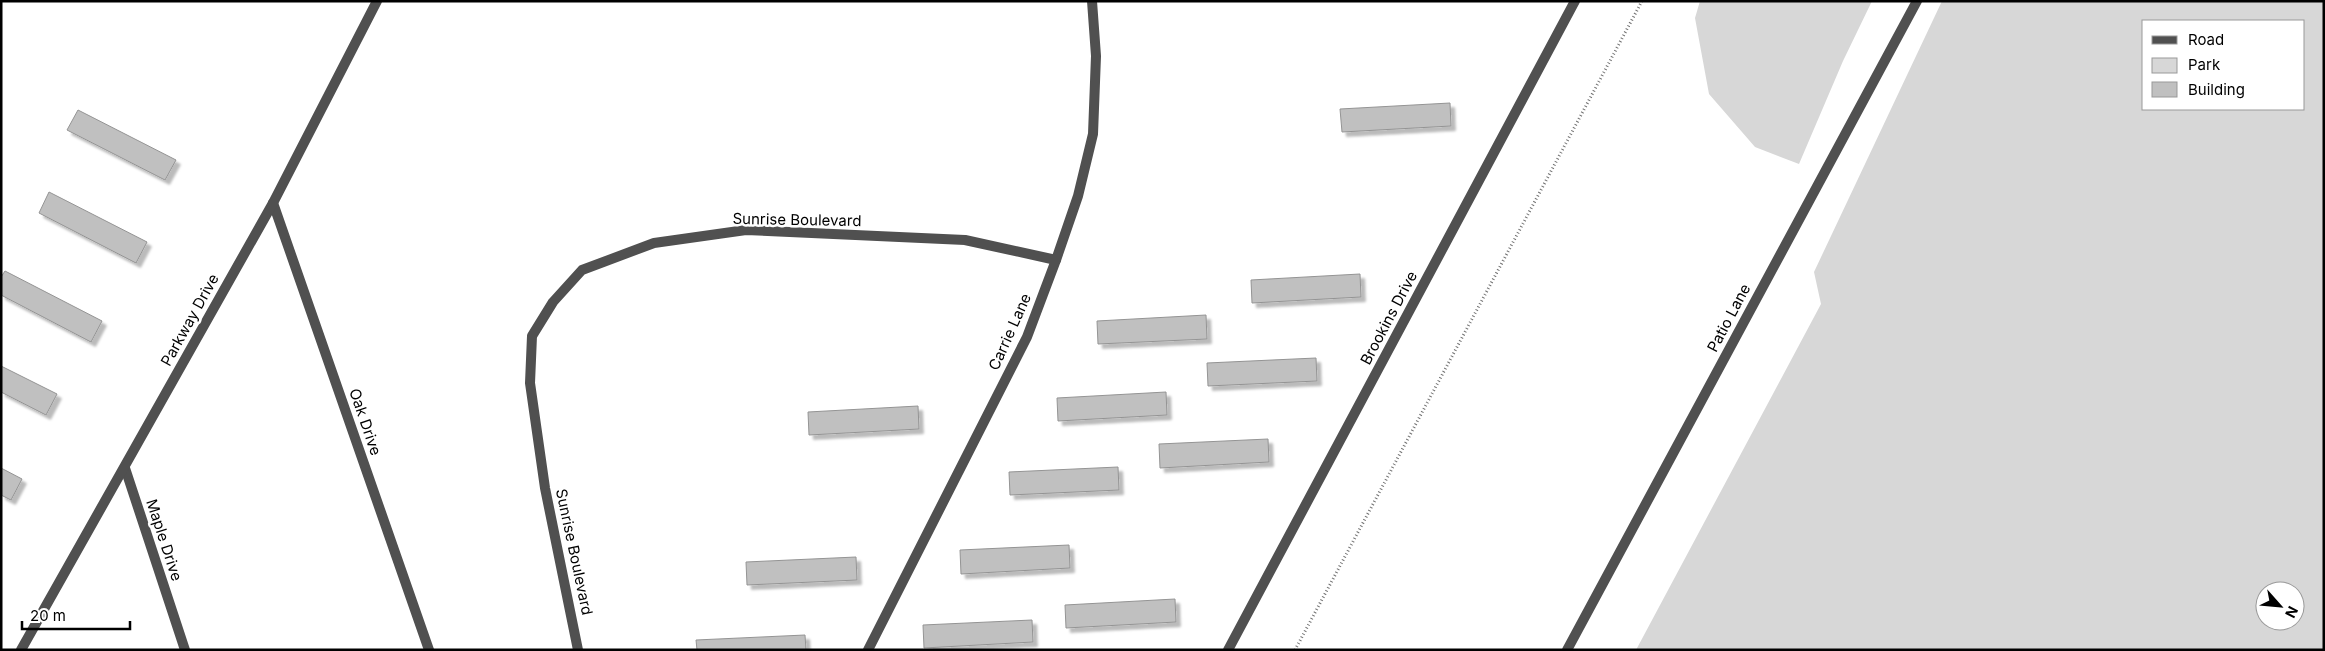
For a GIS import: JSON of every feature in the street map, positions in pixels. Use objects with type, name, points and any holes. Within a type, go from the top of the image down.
[{"type":"street","name":"Parkway Drive","points":[[21,650],[273,203],[378,1]]},
{"type":"street","name":"Carrie Lane","points":[[868,650],[1028,337],[1056,260],[1078,196],[1093,134],[1096,56],[1092,1]]},
{"type":"street","name":"Brookins Drive","points":[[1228,650],[1576,1]]},
{"type":"street","name":"Patio Lane","points":[[1567,650],[1917,1]]},
{"type":"street","name":"Oak Drive","points":[[273,203],[429,650]]},
{"type":"street","name":"Sunrise Boulevard","points":[[578,650],[545,488],[530,383],[532,336],[553,302],[582,270],[654,243],[746,230],[965,240],[1056,260]]},
{"type":"street","name":"Maple Drive","points":[[125,468],[185,650]]},
{"type":"path","points":[[1295,650],[1642,1]]},
{"type":"green space","points":[[1700,1],[1872,1],[1843,61],[1799,164],[1755,147],[1709,94],[1695,18]]},
{"type":"green space","points":[[1942,1],[2324,1],[2324,650],[1636,650],[1821,304],[1814,272]]},
{"type":"building","points":[[1450,103],[1451,126],[1342,132],[1340,109]]},
{"type":"building","points":[[78,110],[176,160],[165,180],[67,130]]},
{"type":"building","points":[[49,192],[147,242],[136,263],[39,213]]},
{"type":"building","points":[[5,271],[102,321],[91,342],[1,295],[1,277]]},
{"type":"building","points":[[1360,274],[1361,297],[1252,303],[1251,280]]},
{"type":"building","points":[[1206,315],[1207,339],[1098,344],[1097,321]]},
{"type":"building","points":[[1316,358],[1317,381],[1208,386],[1207,363]]},
{"type":"building","points":[[1,366],[57,394],[46,415],[1,392]]},
{"type":"building","points":[[1166,392],[1167,415],[1058,421],[1057,398]]},
{"type":"building","points":[[918,406],[919,429],[809,435],[808,412]]},
{"type":"building","points":[[1268,439],[1269,462],[1160,468],[1159,444]]},
{"type":"building","points":[[1118,467],[1119,490],[1010,495],[1009,472]]},
{"type":"building","points":[[1,468],[22,479],[11,500],[1,495]]},
{"type":"building","points":[[1069,545],[1070,568],[961,574],[960,550]]},
{"type":"building","points":[[856,557],[857,580],[747,585],[746,562]]},
{"type":"building","points":[[1175,599],[1176,622],[1066,628],[1065,605]]},
{"type":"building","points":[[1032,620],[1033,642],[924,648],[923,625]]},
{"type":"building","points":[[805,635],[806,650],[697,650],[696,640]]}]
